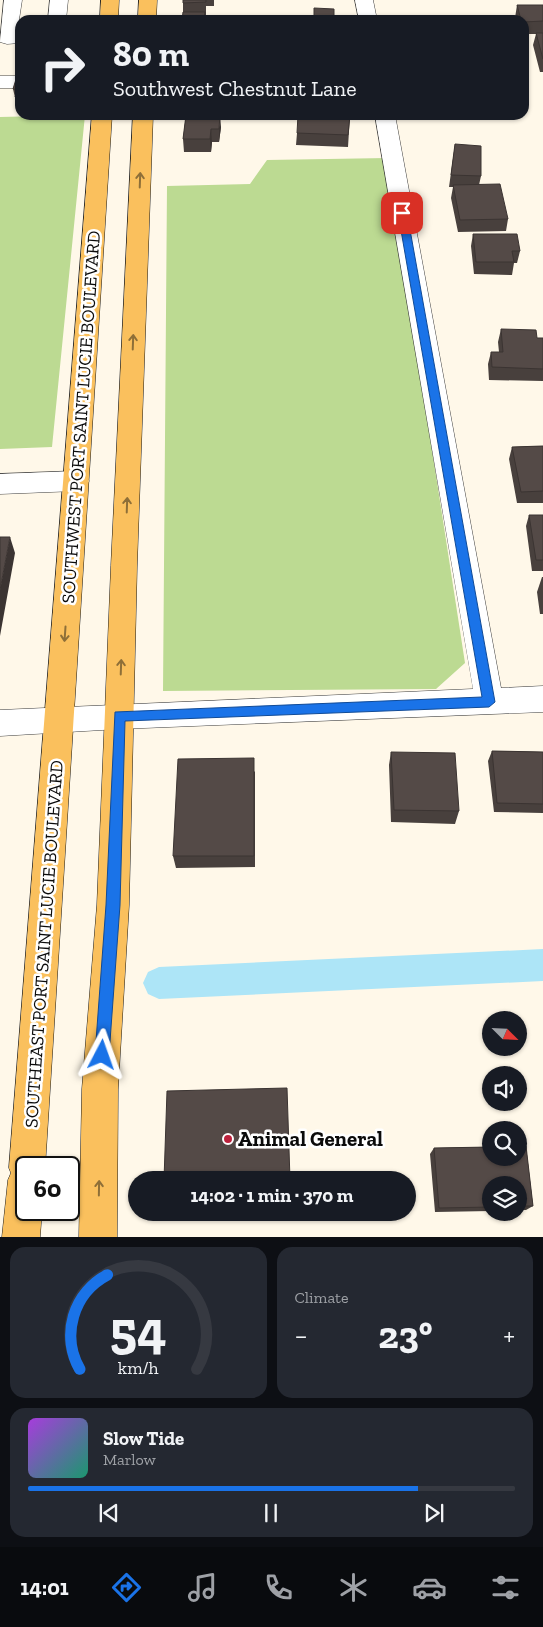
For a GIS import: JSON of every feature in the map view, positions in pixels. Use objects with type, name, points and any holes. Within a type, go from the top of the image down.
[{"type":"main road","points":[[109,15],[110,0]]},
{"type":"main road","points":[[147,15],[148,0]]},
{"type":"main road","name":"SOUTHWEST PORT SAINT LUCIE BOULEVARD","points":[[60,720],[102,120]]},
{"type":"main road","points":[[98,1237],[100,1088],[113,905],[143,120]]},
{"type":"main road","name":"SOUTHEAST PORT SAINT LUCIE BOULEVARD","points":[[28,1156],[60,720]]},
{"type":"main road","points":[[21,1237],[22,1221]]},
{"type":"street","points":[[13,0],[7,39],[15,38]]},
{"type":"street","points":[[58,15],[59,0]]},
{"type":"street","points":[[364,0],[367,15]]},
{"type":"street","points":[[0,82],[15,82]]},
{"type":"street","points":[[386,120],[489,702]]},
{"type":"street","points":[[0,484],[76,481]]},
{"type":"street","points":[[0,723],[119,716],[543,699]]},
{"type":"green space","points":[[0,117],[15,117],[15,120],[85,120],[52,447],[0,449]]},
{"type":"green space","points":[[387,158],[465,663],[436,689],[163,691],[167,186],[250,184],[267,160]]},
{"type":"building","points":[[183,0],[206,0],[206,2],[183,3]]},
{"type":"building","points":[[517,5],[543,5],[543,21],[529,22],[529,15],[520,15]]},
{"type":"building","points":[[314,8],[334,9],[334,15],[314,15]]},
{"type":"building","points":[[183,12],[205,12],[205,15],[183,15]]},
{"type":"building","points":[[536,33],[543,33],[543,59]]},
{"type":"building","points":[[185,120],[220,120],[219,129],[211,129],[210,139],[183,139]]},
{"type":"building","points":[[298,120],[350,120],[348,135],[297,133]]},
{"type":"building","points":[[455,144],[481,146],[481,176],[451,175]]},
{"type":"building","points":[[500,184],[508,219],[460,220],[453,185]]},
{"type":"building","points":[[473,234],[517,234],[520,251],[512,251],[514,262],[476,262]]},
{"type":"building","points":[[501,329],[536,330],[537,338],[543,338],[543,369],[492,367],[491,352],[503,352]]},
{"type":"building","points":[[543,446],[543,491],[521,492],[512,447]]},
{"type":"building","points":[[529,515],[543,515],[543,560],[536,560]]},
{"type":"building","points":[[0,537],[10,537],[0,590]]},
{"type":"building","points":[[492,751],[543,752],[543,804],[497,803]]},
{"type":"building","points":[[391,752],[455,753],[459,811],[394,810]]},
{"type":"building","points":[[254,758],[254,856],[173,856],[178,759]]},
{"type":"building","name":"Animal General","points":[[287,1088],[290,1171],[164,1171],[167,1091]]},
{"type":"building","points":[[482,1147],[482,1166],[527,1166],[527,1155],[533,1206],[527,1206],[527,1176],[482,1176],[482,1207],[439,1208],[434,1148]]},
{"type":"waterway","points":[[159,983],[543,965]]},
{"type":"place","name":"Animal General","points":[[228,1139]]},
{"type":"route","points":[[102,1055],[113,905],[119,716],[489,702],[402,213]]}]
